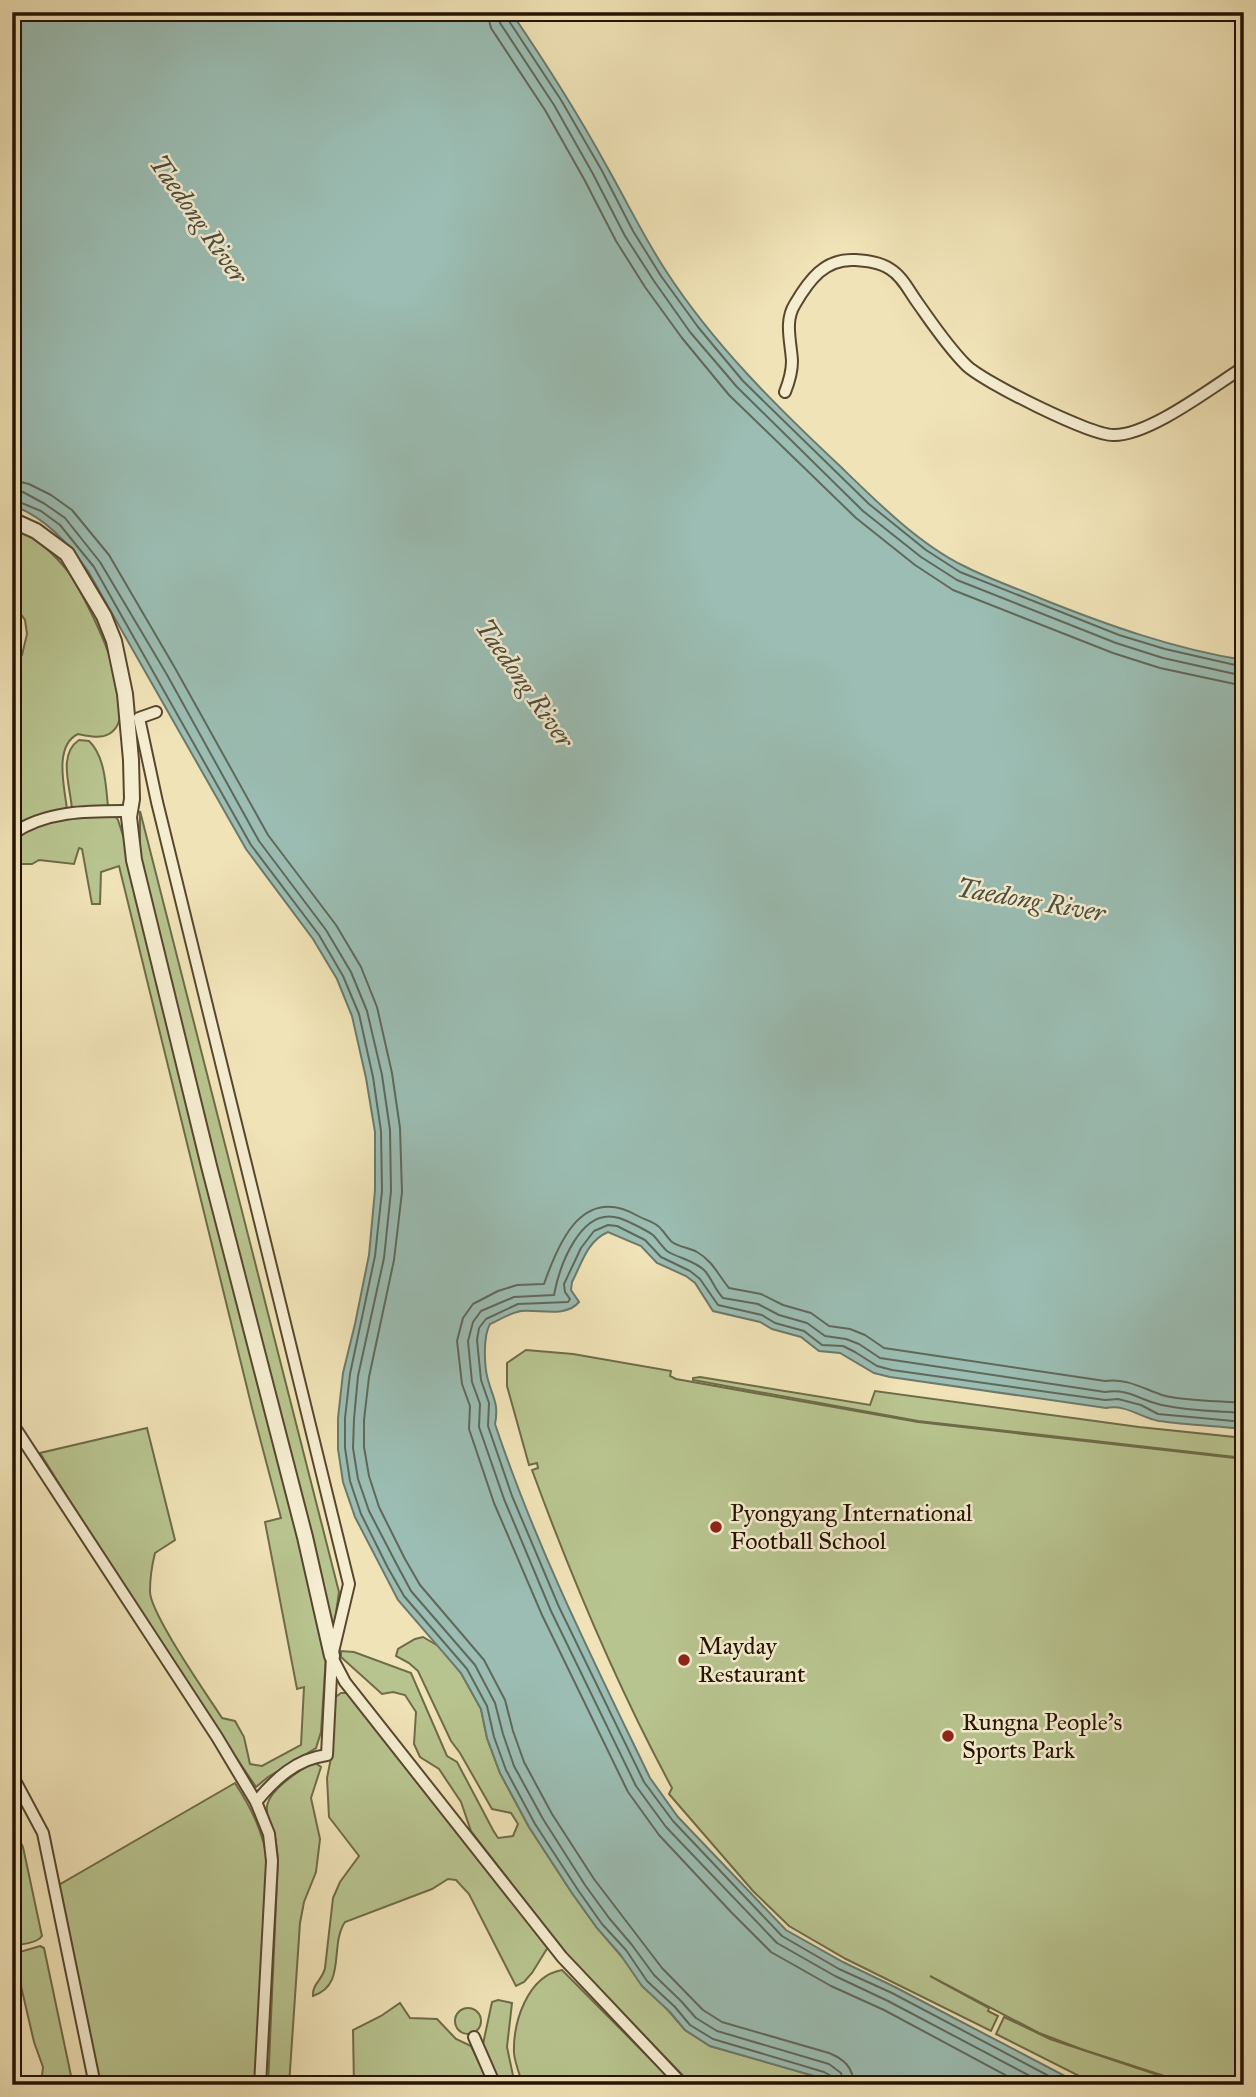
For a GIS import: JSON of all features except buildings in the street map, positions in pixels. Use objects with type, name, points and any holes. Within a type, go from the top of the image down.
[{"type":"street","points":[[785,392],[792,363],[788,331],[793,307],[811,279],[840,259],[880,263],[897,274],[952,348],[967,366],[983,378],[1083,427],[1111,436],[1151,425],[1244,367]]},
{"type":"street","points":[[12,520],[36,531],[67,554],[104,616],[114,642],[125,695],[131,760],[130,811],[137,873],[305,1537],[332,1656],[345,1682],[524,1911],[562,1957],[683,2085]]},
{"type":"street","points":[[156,712],[139,718],[156,802],[349,1584],[332,1656],[327,1755],[311,1757],[295,1765],[256,1801]]},
{"type":"street","points":[[12,834],[38,820],[62,814],[130,811]]},
{"type":"street","points":[[12,1423],[217,1737],[256,1801],[269,1834],[272,1861],[260,2085]]},
{"type":"street","points":[[12,1775],[43,1833],[95,2085]]},
{"type":"street","points":[[474,2037],[495,2085]]},
{"type":"green space","points":[[12,525],[50,552],[77,586],[109,655],[121,704],[119,722],[109,734],[98,737],[78,734],[65,748],[62,769],[67,810],[34,817],[12,830],[12,661],[18,660],[22,655],[27,634],[25,620],[12,602]]},
{"type":"green space","points":[[79,740],[89,741],[98,755],[104,772],[108,807],[72,810],[67,763],[72,746]]},
{"type":"green space","points":[[140,811],[339,1592],[334,1627],[330,1628],[140,862]]},
{"type":"green space","points":[[114,815],[127,848],[301,1539],[326,1657],[321,1732],[316,1748],[256,1787],[151,1631],[40,1453],[147,1428],[175,1540],[155,1553],[150,1591],[159,1617],[222,1718],[235,1721],[244,1737],[250,1764],[262,1766],[301,1745],[304,1687],[297,1689],[265,1522],[281,1518],[119,866],[101,872],[100,904],[92,904],[82,849],[79,848],[74,864],[39,860],[32,864],[15,864],[12,889],[12,840],[23,832],[74,818]]},
{"type":"green space","name":"Rungna People's Sports Park","points":[[526,1350],[573,1354],[671,1371],[670,1376],[676,1379],[918,1422],[1244,1459],[1244,2085],[1192,2085],[1081,2049],[1039,2033],[930,1976],[989,2008],[988,2011],[998,2016],[991,2031],[846,1959],[789,1926],[753,1891],[669,1794],[672,1788],[614,1671],[579,1592],[532,1470],[538,1468],[537,1463],[529,1465],[507,1386],[507,1363]]},
{"type":"green space","points":[[700,1377],[870,1405],[875,1391],[1139,1427],[1244,1438],[1244,1458],[918,1421],[693,1380]]},
{"type":"green space","points":[[423,1637],[440,1647],[461,1673],[481,1709],[487,1738],[500,1773],[529,1827],[572,1893],[597,1928],[685,2030],[710,2046],[822,2078],[833,2085],[692,2085],[566,1954],[471,1831],[461,1802],[439,1769],[420,1757],[414,1744],[416,1712],[405,1695],[393,1692],[382,1694],[341,1657],[341,1651],[354,1652],[411,1673],[447,1756],[457,1762],[498,1838],[513,1836],[518,1824],[511,1813],[492,1809],[451,1741],[418,1671],[396,1656],[398,1649]]},
{"type":"green space","points":[[341,1693],[347,1693],[352,1698],[548,1947],[524,1982],[516,1986],[469,1894],[456,1880],[448,1879],[432,1889],[345,1922],[340,1932],[334,1974],[323,1991],[313,1996],[314,1988],[325,1968],[333,1898],[340,1882],[359,1856],[329,1817],[327,1778],[331,1758],[334,1698]]},
{"type":"green space","points":[[314,1762],[321,1767],[311,1798],[320,1839],[316,1872],[304,1902],[300,1923],[289,2085],[268,2085],[278,1859],[274,1832],[267,1814],[268,1804],[284,1783]]},
{"type":"green space","points":[[235,1783],[256,1821],[268,1863],[256,2085],[99,2085],[57,1886]]},
{"type":"green space","points":[[12,1836],[18,1837],[23,1847],[42,1936],[33,1942],[12,1945]]},
{"type":"green space","points":[[40,1946],[44,1948],[73,2085],[12,2085],[12,2075],[42,2076],[43,2067],[34,2042],[14,1956]]},
{"type":"green space","points":[[562,1970],[676,2085],[523,2085],[514,2053],[520,2015],[531,1991],[540,1981]]},
{"type":"green space","points":[[498,2000],[512,2003],[507,2047],[515,2085],[499,2085],[483,2044],[492,2002]]},
{"type":"green space","points":[[400,2003],[410,2018],[437,2019],[456,2039],[471,2046],[490,2085],[354,2085],[353,2030]]},
{"type":"green space","points":[[468,2008],[477,2012],[481,2021],[477,2030],[468,2034],[459,2030],[455,2021],[459,2012]]},
{"type":"green space","points":[[1004,2017],[1050,2039],[1188,2085],[1097,2085],[996,2034]]},
{"type":"water","name":"Taedong River","points":[[12,12],[511,12],[572,106],[650,245],[685,298],[726,350],[770,398],[884,508],[947,557],[993,579],[1141,635],[1244,660],[1244,1429],[1159,1421],[1120,1408],[874,1373],[840,1353],[819,1351],[801,1337],[772,1329],[760,1322],[713,1311],[695,1283],[686,1276],[657,1263],[641,1246],[608,1232],[590,1247],[572,1282],[571,1290],[579,1302],[574,1307],[560,1311],[521,1311],[509,1315],[490,1324],[485,1343],[487,1374],[496,1406],[495,1424],[529,1515],[567,1604],[650,1778],[678,1817],[786,1930],[1082,2085],[833,2085],[821,2078],[710,2046],[685,2030],[642,1986],[620,1954],[597,1928],[529,1827],[500,1773],[487,1738],[481,1709],[461,1673],[398,1600],[355,1517],[343,1482],[338,1449],[338,1418],[343,1373],[369,1255],[375,1190],[375,1132],[352,1016],[337,979],[313,939],[246,849],[88,571],[55,532],[24,510],[12,505]]},
{"type":"place","name":"Pyongyang International Football School","points":[[716,1527]]},
{"type":"place","name":"Mayday Restaurant","points":[[684,1660]]},
{"type":"place","name":"Rungna People's Sports Park","points":[[948,1736]]}]
